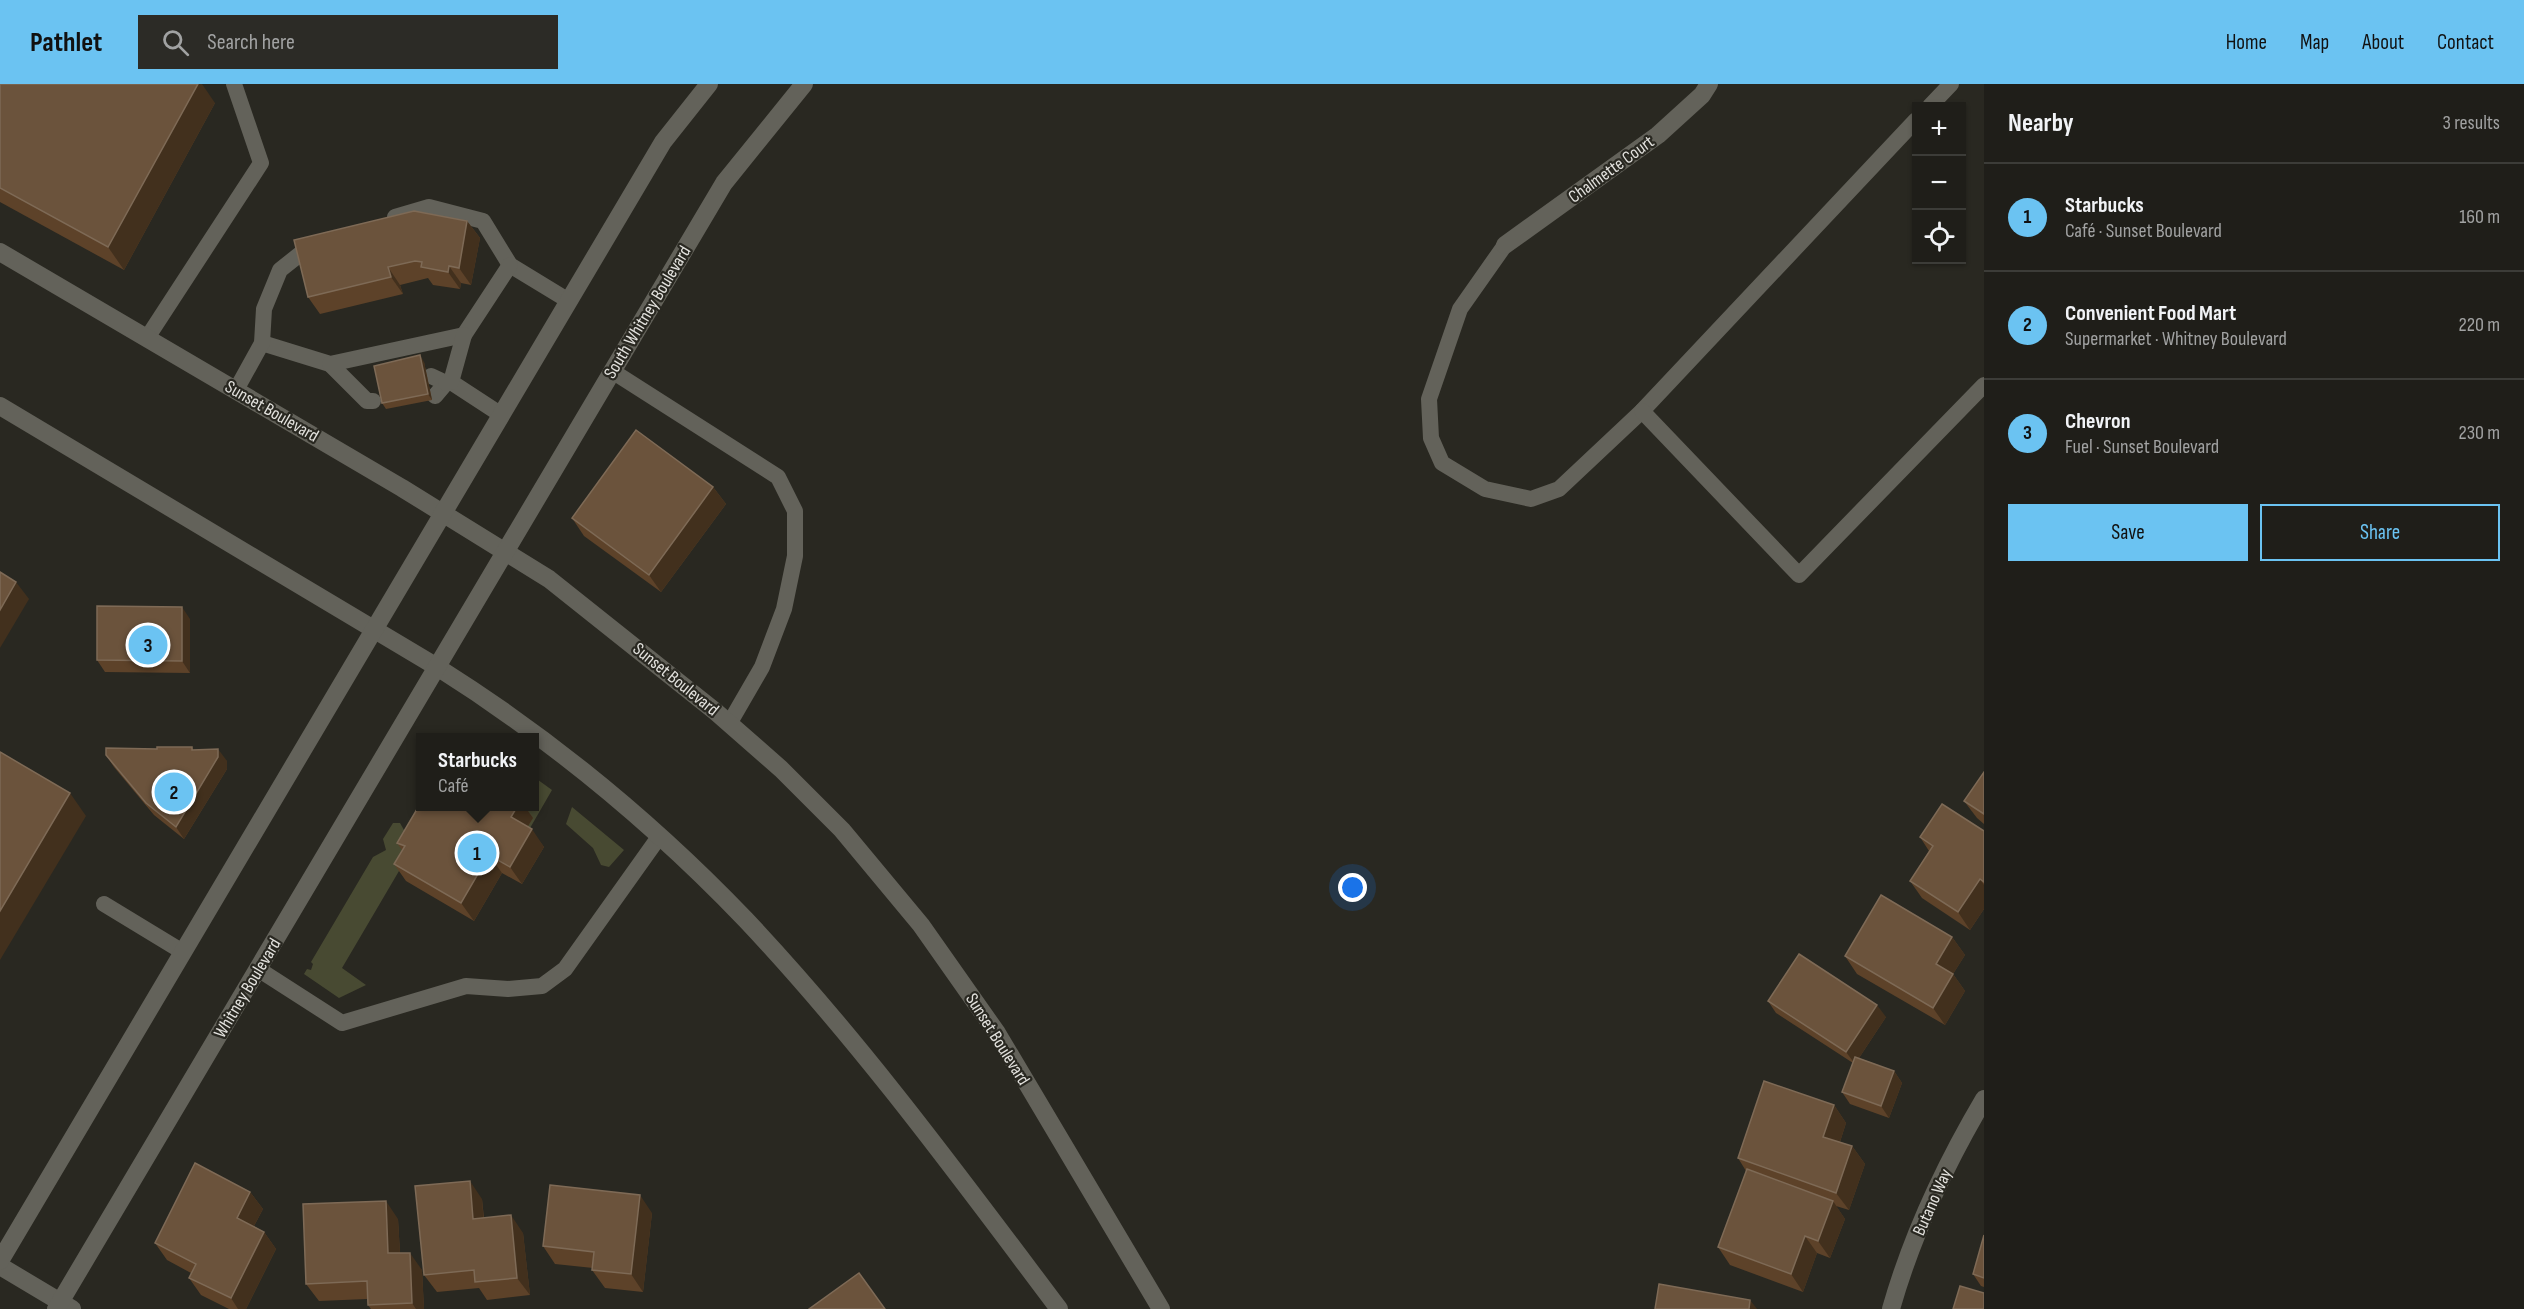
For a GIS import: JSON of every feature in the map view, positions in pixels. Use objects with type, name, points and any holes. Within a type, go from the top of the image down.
[{"type":"street","points":[[0,1261],[663,142],[709,84]]},
{"type":"street","name":"South Whitney Boulevard","points":[[437,667],[724,183],[804,84]]},
{"type":"street","name":"Chalmette Court","points":[[1505,245],[1658,135],[1702,95],[1709,84]]},
{"type":"street","name":"Sunset Boulevard","points":[[0,252],[443,513],[549,579],[729,724],[781,769],[842,831],[921,925],[997,1033],[1161,1309]]},
{"type":"street","points":[[0,406],[375,628],[479,693],[532,733]]},
{"type":"street","name":"Whitney Boulevard","points":[[63,1307],[258,969],[437,667]]},
{"type":"street","points":[[539,738],[580,769],[659,837],[745,919],[836,1021],[931,1138],[1059,1309]]},
{"type":"street","name":"Butano Way","points":[[1891,1309],[1911,1250],[1934,1194],[1984,1099]]},
{"type":"street","points":[[0,1266],[63,1307]]},
{"type":"lane","points":[[147,338],[261,163],[234,84]]},
{"type":"lane","points":[[1934,102],[1951,84]]},
{"type":"lane","points":[[1505,245],[1460,309],[1429,399],[1431,438],[1442,463],[1485,489],[1532,499],[1559,489],[1642,411],[1912,125]]},
{"type":"lane","points":[[374,224],[429,207],[483,221],[510,265],[569,302]]},
{"type":"lane","points":[[236,390],[262,343],[264,309],[280,270],[318,240],[329,237]]},
{"type":"lane","points":[[435,396],[464,335],[510,265]]},
{"type":"lane","points":[[330,364],[464,335]]},
{"type":"lane","points":[[262,343],[330,364],[368,401],[389,406]]},
{"type":"lane","points":[[612,371],[778,477],[795,511],[795,556],[784,609],[762,666],[729,724]]},
{"type":"lane","points":[[443,380],[500,414]]},
{"type":"lane","points":[[373,401],[384,386]]},
{"type":"lane","points":[[1642,411],[1799,575],[1984,386]]},
{"type":"lane","points":[[258,969],[342,1023],[466,986],[508,989],[542,986],[565,969],[659,837]]},
{"type":"lane","points":[[104,904],[183,952]]},
{"type":"green space","points":[[539,781],[552,790],[526,835],[515,811],[539,811]]},
{"type":"green space","points":[[572,807],[624,850],[609,867],[601,865],[593,848],[566,824]]},
{"type":"green space","points":[[393,823],[400,823],[404,830],[419,837],[342,968],[366,985],[339,998],[304,974],[307,969],[311,970],[313,964],[311,962],[373,857],[386,850],[383,839]]},
{"type":"building","points":[[0,84],[198,84],[108,247],[0,188]]},
{"type":"building","points":[[414,211],[467,221],[459,268],[449,266],[448,272],[421,267],[422,262],[415,261],[388,267],[391,277],[308,297],[294,240]]},
{"type":"building","points":[[420,355],[428,394],[382,403],[374,366]]},
{"type":"building","points":[[636,430],[713,487],[649,575],[572,518]]},
{"type":"building","points":[[0,572],[16,582],[0,610]]},
{"type":"building","points":[[97,606],[182,607],[182,661],[97,660]]},
{"type":"building","points":[[157,747],[192,747],[192,750],[218,749],[218,757],[176,827],[146,803],[106,755],[106,748],[157,749]]},
{"type":"building","points":[[0,752],[70,793],[0,911]]},
{"type":"building","points":[[1984,772],[1984,814],[1964,801]]},
{"type":"building","points":[[1942,804],[1984,831],[1984,882],[1980,879],[1958,912],[1910,881],[1933,846],[1920,837]]},
{"type":"building","points":[[416,811],[515,811],[511,817],[532,829],[510,867],[489,855],[461,903],[394,864],[405,846],[397,843]]},
{"type":"building","points":[[1881,895],[1952,937],[1936,964],[1953,974],[1933,1008],[1845,956]]},
{"type":"building","points":[[1799,954],[1877,1005],[1846,1052],[1768,1001]]},
{"type":"building","points":[[1855,1057],[1894,1071],[1881,1106],[1842,1092]]},
{"type":"building","points":[[1764,1081],[1834,1105],[1823,1137],[1852,1146],[1836,1193],[1738,1158]]},
{"type":"building","points":[[195,1163],[250,1192],[237,1218],[264,1232],[231,1298],[189,1278],[196,1264],[155,1243]]},
{"type":"building","points":[[1747,1169],[1833,1201],[1818,1241],[1805,1236],[1791,1274],[1718,1247]]},
{"type":"building","points":[[470,1181],[473,1219],[511,1215],[517,1278],[475,1282],[474,1270],[424,1275],[415,1186]]},
{"type":"building","points":[[550,1185],[640,1195],[631,1274],[592,1270],[594,1252],[543,1246]]},
{"type":"building","points":[[386,1201],[388,1253],[410,1253],[412,1303],[368,1305],[367,1281],[306,1284],[303,1204]]},
{"type":"building","points":[[1984,1235],[1984,1278],[1973,1274]]},
{"type":"building","points":[[859,1273],[885,1309],[809,1309]]},
{"type":"building","points":[[1659,1284],[1750,1300],[1749,1309],[1655,1309]]},
{"type":"building","points":[[1960,1286],[1984,1293],[1984,1309],[1953,1309]]},
{"type":"place","name":"Chevron","points":[[148,645]]},
{"type":"place","name":"Convenient Food Mart","points":[[174,792]]},
{"type":"place","name":"Starbucks","points":[[477,853]]}]
